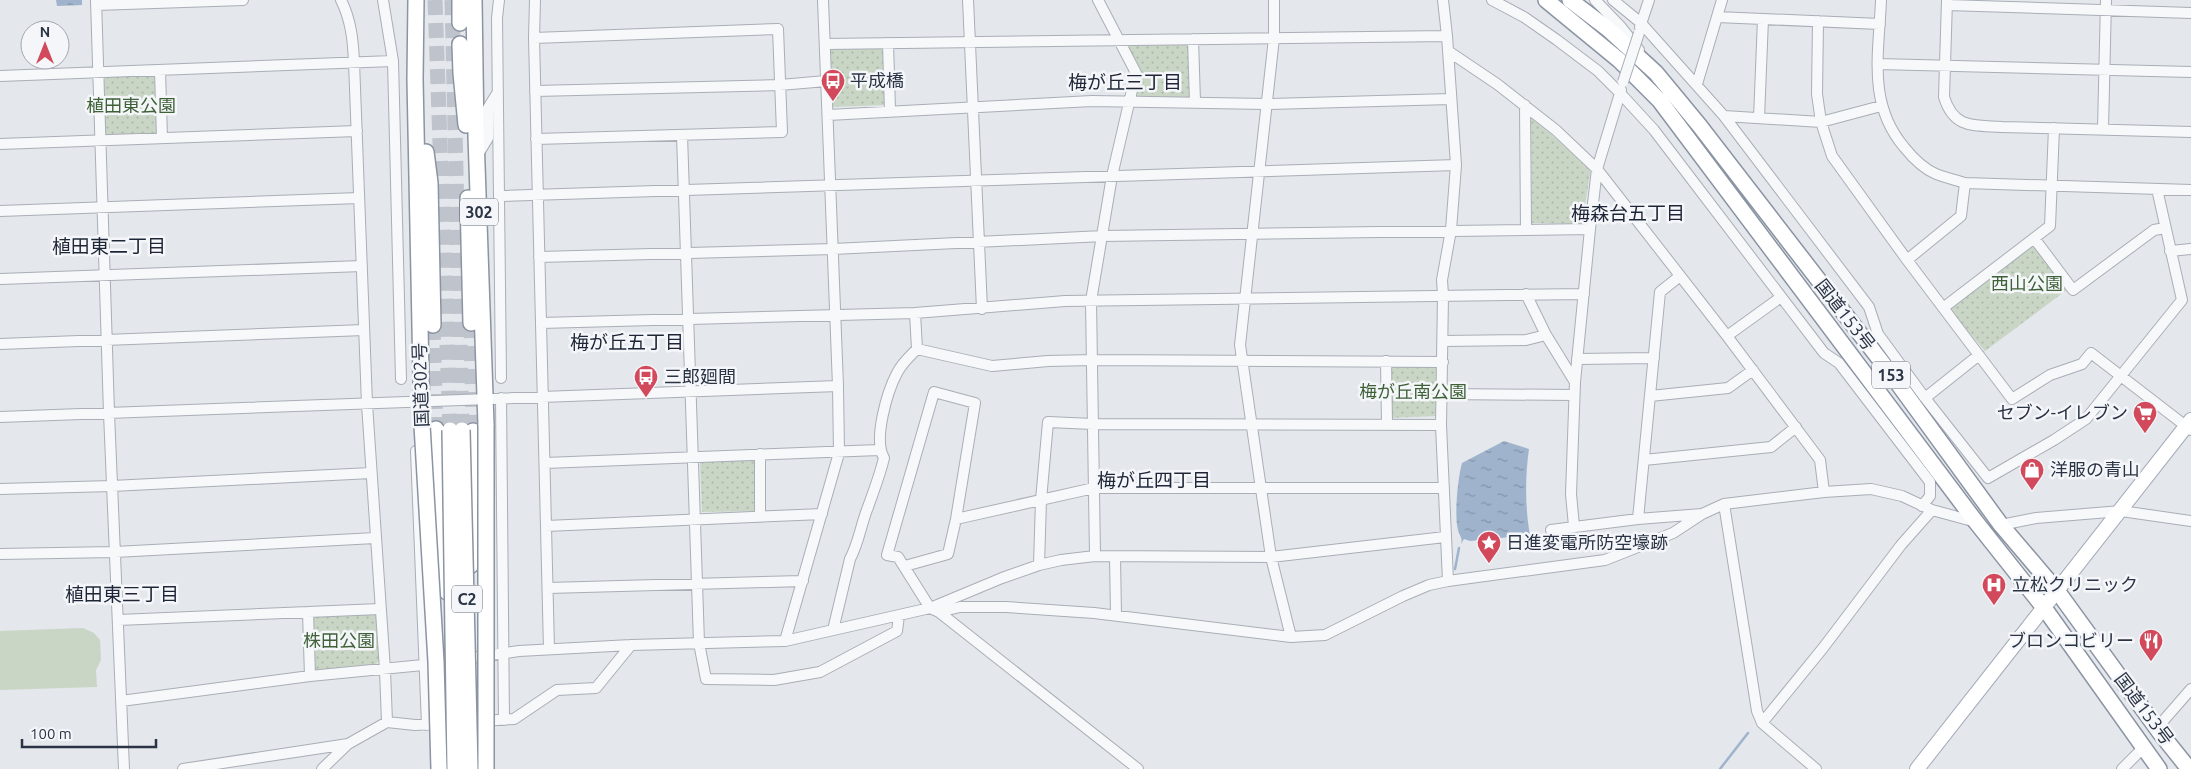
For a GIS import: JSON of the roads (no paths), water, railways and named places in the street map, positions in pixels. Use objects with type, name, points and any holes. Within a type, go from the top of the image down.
[{"type":"highway","name":"国道302号","points":[[416,0],[418,402],[455,428],[486,769]]},
{"type":"highway","points":[[460,0],[460,23]]},
{"type":"highway","name":"国道302号","points":[[439,769],[436,662],[455,428],[484,399],[474,0]]},
{"type":"highway","name":"国道153号","points":[[1546,0],[1612,54],[1660,101],[1873,382],[1976,522],[2045,609],[2159,769]]},
{"type":"highway","name":"国道153号","points":[[1570,0],[1608,29],[1656,73],[1699,125],[1890,374],[2001,525],[2058,592],[2189,769]]},
{"type":"highway","points":[[460,42],[461,73],[466,111],[470,323]]},
{"type":"highway","points":[[416,109],[424,134],[430,183],[433,325]]},
{"type":"highway","name":"C2","points":[[455,428],[468,633],[470,769]]},
{"type":"highway","name":"C2","points":[[455,428],[453,645],[455,769]]},
{"type":"main road","points":[[1917,769],[2189,426]]},
{"type":"street","points":[[124,769],[109,413],[96,2],[243,0]]},
{"type":"street","points":[[341,0],[347,13],[353,37],[367,404],[387,722]]},
{"type":"street","points":[[383,0],[393,61],[401,379]]},
{"type":"street","points":[[499,0],[497,18],[501,378]]},
{"type":"street","points":[[535,0],[536,139],[549,650]]},
{"type":"street","points":[[785,641],[839,453],[823,0]]},
{"type":"street","points":[[968,0],[982,309]]},
{"type":"street","points":[[1095,556],[1092,301],[1104,236],[1112,176],[1136,73],[1098,0]]},
{"type":"street","points":[[1274,0],[1274,38],[1240,345],[1271,557],[1291,637]]},
{"type":"street","points":[[1443,0],[1456,165],[1451,230],[1442,280],[1443,362],[1441,425],[1448,580]]},
{"type":"street","points":[[1492,0],[1524,17],[1598,72],[1654,130],[1824,353],[1839,363],[1930,482],[1930,496],[1922,506]]},
{"type":"street","points":[[1595,0],[1622,27],[1656,73]]},
{"type":"street","points":[[1613,0],[1696,84],[1724,116],[1869,306],[1878,334],[1925,398],[1988,478],[2086,420],[2182,300],[2157,189]]},
{"type":"street","points":[[1574,526],[1571,494],[1574,395],[1597,169],[1649,0]]},
{"type":"street","points":[[1696,84],[1722,0]]},
{"type":"street","points":[[1881,0],[1877,86],[1880,106],[1892,133],[1911,156],[1935,173],[1966,184],[2191,190]]},
{"type":"street","points":[[2103,129],[2106,0]]},
{"type":"street","points":[[2191,13],[1947,3],[1944,97],[1948,111],[1959,121],[1973,125],[2191,132]]},
{"type":"street","points":[[1717,17],[1880,24]]},
{"type":"street","points":[[1758,118],[1763,19]]},
{"type":"street","points":[[1818,21],[1817,94],[1821,122],[1832,156],[1907,260],[2012,399],[2050,375],[2082,364],[2091,353],[2189,426]]},
{"type":"street","points":[[534,38],[778,29],[782,132],[536,139]]},
{"type":"street","points":[[825,44],[1447,36]]},
{"type":"street","points":[[1193,39],[1195,102]]},
{"type":"street","points":[[888,43],[890,111]]},
{"type":"street","points":[[1448,50],[1525,105],[1557,131],[1597,169],[1727,336],[1820,460],[1824,492]]},
{"type":"street","points":[[0,76],[393,61]]},
{"type":"street","points":[[1878,64],[2191,72]]},
{"type":"street","points":[[160,70],[162,138]]},
{"type":"street","points":[[535,91],[780,85],[826,81]]},
{"type":"street","points":[[477,157],[488,138],[488,108],[499,91]]},
{"type":"street","points":[[828,115],[1092,101],[1267,104],[1451,99]]},
{"type":"street","points":[[1525,105],[1526,230]]},
{"type":"street","points":[[1724,116],[1821,122],[1880,106]]},
{"type":"street","points":[[1943,308],[2050,226],[2054,128]]},
{"type":"street","points":[[0,144],[357,131]]},
{"type":"street","points":[[682,136],[699,643],[706,679],[774,680],[820,672],[897,631],[899,616]]},
{"type":"street","points":[[500,196],[1456,165]]},
{"type":"street","points":[[1907,260],[1961,216],[1966,184]]},
{"type":"street","points":[[0,211],[359,198]]},
{"type":"street","points":[[2034,238],[2073,290],[2154,230],[2165,228]]},
{"type":"street","points":[[539,257],[833,249],[1104,236],[1253,232],[1590,229]]},
{"type":"street","points":[[2170,251],[2191,249]]},
{"type":"street","points":[[0,279],[362,266]]},
{"type":"street","points":[[1638,519],[1660,292],[1680,276]]},
{"type":"street","points":[[1526,294],[1546,335],[1575,382]]},
{"type":"street","points":[[541,324],[915,313],[1092,301],[1584,294]]},
{"type":"street","points":[[1727,336],[1781,297]]},
{"type":"street","points":[[833,630],[850,559],[856,548],[868,506],[875,492],[884,458],[880,450],[880,429],[896,375],[917,349],[915,313]]},
{"type":"street","points":[[0,344],[364,330]]},
{"type":"street","points":[[1443,341],[1526,340],[1546,335]]},
{"type":"street","points":[[917,349],[992,366],[1048,361],[1093,360],[1443,362]]},
{"type":"street","points":[[1925,398],[1978,355]]},
{"type":"street","points":[[1577,359],[1654,358]]},
{"type":"street","points":[[1890,374],[1897,360]]},
{"type":"street","points":[[1386,362],[1387,424]]},
{"type":"street","points":[[1650,396],[1728,388],[1753,370]]},
{"type":"street","points":[[1858,388],[1873,382]]},
{"type":"street","points":[[0,418],[838,386]]},
{"type":"street","points":[[905,566],[948,554],[956,519],[975,403],[934,392],[887,555],[898,557],[934,610],[1138,769]]},
{"type":"street","points":[[1442,394],[1574,395]]},
{"type":"street","points":[[501,398],[504,720]]},
{"type":"street","points":[[418,402],[423,665],[427,725]]},
{"type":"street","points":[[1040,565],[1041,500],[1048,422],[1093,424],[1441,425]]},
{"type":"street","points":[[1644,460],[1772,447],[1796,427]]},
{"type":"street","points":[[544,463],[880,450]]},
{"type":"street","points":[[760,454],[760,517]]},
{"type":"street","points":[[0,489],[112,486],[371,473]]},
{"type":"street","points":[[956,519],[1094,488],[1444,488]]},
{"type":"street","points":[[121,701],[310,676],[385,670],[502,653],[631,645],[785,641],[899,616],[960,607],[1006,607],[1116,615],[1291,637],[1324,635],[1429,585],[1448,580],[1605,560],[1673,533],[1702,514],[1724,504],[1824,492],[1871,489],[1902,496],[1932,510],[1976,522]]},
{"type":"street","points":[[1724,504],[1757,711],[1762,723],[1816,769]]},
{"type":"street","points":[[1762,723],[1824,648],[1901,545],[1932,510]]},
{"type":"street","points":[[2001,525],[2036,518],[2121,511],[2191,521]]},
{"type":"street","points":[[546,526],[822,514]]},
{"type":"street","points":[[1551,530],[1638,519],[1702,514]]},
{"type":"street","points":[[934,610],[1040,565],[1095,556],[1271,557],[1446,536]]},
{"type":"street","points":[[0,554],[115,552],[376,538]]},
{"type":"street","points":[[1115,557],[1116,615]]},
{"type":"street","points":[[548,588],[803,580]]},
{"type":"street","points":[[118,620],[380,609]]},
{"type":"street","points":[[308,612],[310,676]]},
{"type":"street","points":[[322,769],[348,744],[387,722],[427,725],[514,719],[558,690],[596,688],[631,645]]},
{"type":"street","points":[[2157,728],[2191,689]]},
{"type":"street","points":[[183,769],[348,744]]},
{"type":"street","points":[[2122,769],[2144,747]]},
{"type":"water","points":[[56,0],[82,0],[82,5],[57,6]]},
{"type":"water","points":[[1504,441],[1529,449],[1526,492],[1530,535],[1470,541],[1464,539],[1461,544],[1456,506],[1462,463]]},
{"type":"waterway","points":[[1455,569],[1459,548]]},
{"type":"waterway","points":[[1720,769],[1748,733]]},
{"type":"tunnel","points":[[435,0],[450,430]]},
{"type":"tunnel","points":[[452,0],[462,430]]},
{"type":"tunnel","points":[[471,323],[473,431]]},
{"type":"tunnel","points":[[433,325],[436,429]]},
{"type":"place","name":"平成橋","points":[[833,102]]},
{"type":"place","name":"三郎廻間","points":[[646,398]]},
{"type":"place","name":"セブン-イレブン","points":[[2145,434]]},
{"type":"place","name":"洋服の青山","points":[[2032,491]]},
{"type":"place","name":"日進変電所防空壕跡","points":[[1489,564]]},
{"type":"place","name":"立松クリニック","points":[[1994,606]]},
{"type":"place","name":"ブロンコビリー","points":[[2151,662]]},
{"type":"district","name":"梅が丘三丁目","points":[[1125,82]]},
{"type":"district","name":"梅森台五丁目","points":[[1628,213]]},
{"type":"district","name":"植田東二丁目","points":[[109,246]]},
{"type":"district","name":"梅が丘五丁目","points":[[627,342]]},
{"type":"district","name":"梅が丘四丁目","points":[[1154,480]]},
{"type":"district","name":"植田東三丁目","points":[[122,594]]},
{"type":"park label","name":"植田東公園","points":[[131,106]]},
{"type":"park label","name":"西山公園","points":[[2027,284]]},
{"type":"park label","name":"梅が丘南公園","points":[[1413,392]]},
{"type":"park label","name":"株田公園","points":[[339,641]]}]
